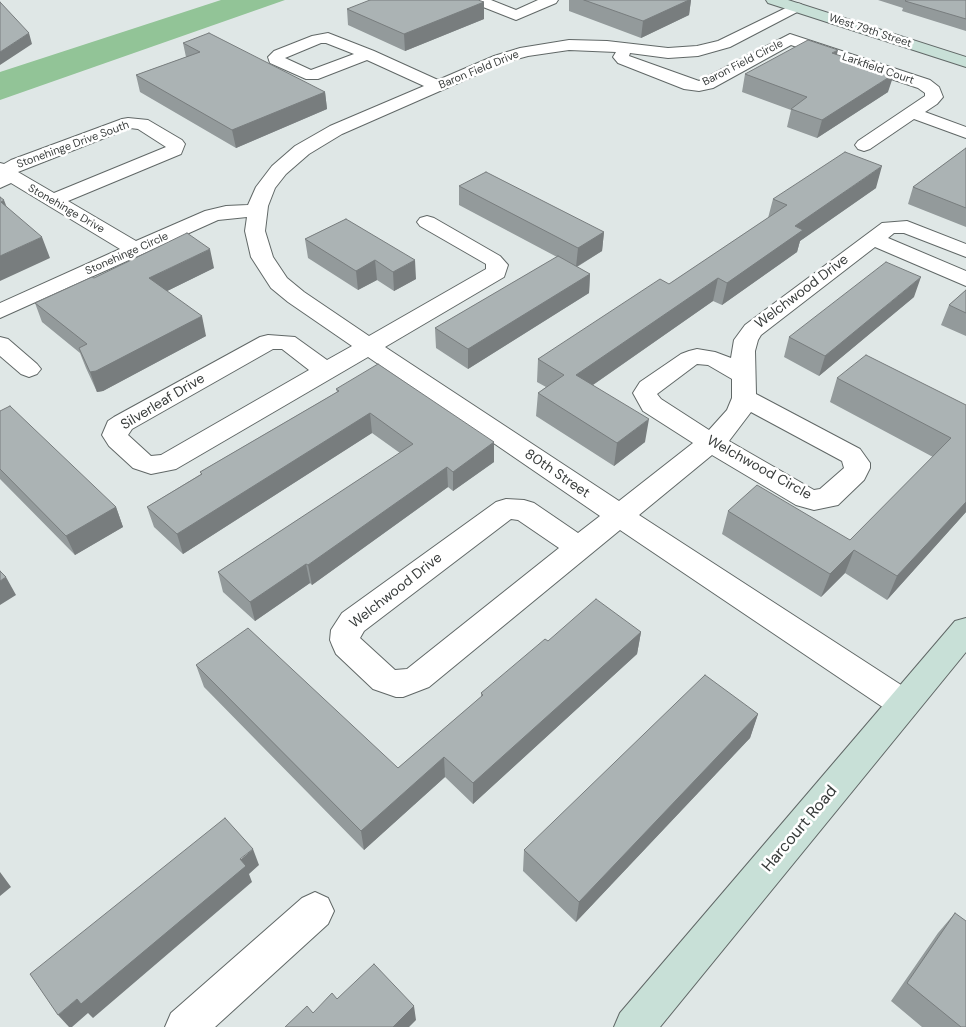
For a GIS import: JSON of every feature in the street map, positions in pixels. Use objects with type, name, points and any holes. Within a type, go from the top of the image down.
[{"type":"street","points":[[516,15],[551,0]]},
{"type":"street","name":"West 79th Street","points":[[773,0],[966,62]]},
{"type":"street","points":[[485,1],[532,22]]},
{"type":"street","name":"Baron Field Drive","points":[[257,211],[261,196],[269,183],[284,165],[307,146],[336,130],[512,54],[544,47],[570,45],[668,53],[710,49],[724,44],[796,7]]},
{"type":"street","points":[[553,32],[570,45]]},
{"type":"street","name":"Baron Field Circle","points":[[625,48],[621,57],[624,60],[690,85],[699,86],[707,84],[790,39]]},
{"type":"street","name":"Larkfield Court","points":[[790,39],[930,88],[934,93],[934,98],[864,145]]},
{"type":"street","points":[[368,54],[438,86]]},
{"type":"street","points":[[913,113],[965,132]]},
{"type":"street","name":"Stonehinge Drive South","points":[[2,175],[18,164],[128,124],[142,124],[176,144],[174,150],[169,153],[51,201]]},
{"type":"street","name":"Stonehinge Drive","points":[[2,175],[136,250]]},
{"type":"street","name":"Stonehinge Circle","points":[[0,311],[212,215],[226,212],[257,211]]},
{"type":"street","name":"80th Street","points":[[257,211],[255,231],[262,257],[279,283],[302,301],[904,704]]},
{"type":"street","name":"Silverleaf Drive","points":[[326,370],[287,342],[268,342],[123,423],[117,427],[115,435],[142,462],[150,465],[167,463],[496,272],[497,264],[492,260],[427,222]]},
{"type":"street","name":"Welchwood Drive","points":[[580,548],[524,510],[506,509],[353,622],[346,630],[345,640],[347,646],[384,680],[396,684],[410,682],[418,678],[580,548],[732,423],[744,387],[743,351],[746,340],[753,330],[889,227],[907,227],[966,251]]},
{"type":"street","points":[[873,239],[966,279]]},
{"type":"street","points":[[0,344],[29,369]]},
{"type":"street","name":"Welchwood Circle","points":[[697,356],[715,359],[744,387],[851,455],[856,463],[855,473],[830,496],[814,500],[806,498],[710,442],[652,405],[646,397],[646,391],[688,359],[697,356]]},
{"type":"street","name":"Harcourt Road","points":[[634,1027],[966,630]]},
{"type":"street","points":[[185,1027],[315,911]]},
{"type":"green space","points":[[221,0],[285,0],[0,100],[0,72]]},
{"type":"building","points":[[370,0],[478,0],[484,2],[404,34],[347,9]]},
{"type":"building","points":[[584,0],[689,0],[643,21]]},
{"type":"building","points":[[966,0],[966,19],[905,1]]},
{"type":"building","points":[[0,2],[29,33],[0,52]]},
{"type":"building","points":[[209,33],[325,92],[232,130],[136,75],[200,52],[183,43]]},
{"type":"building","points":[[808,40],[838,50],[832,53],[894,74],[822,120],[791,109],[807,97],[745,74]]},
{"type":"building","points":[[966,148],[966,208],[913,187]]},
{"type":"building","points":[[845,152],[882,166],[795,226],[803,230],[727,283],[718,278],[576,375],[649,419],[617,443],[538,393],[564,375],[538,359],[660,279],[669,284],[787,205],[773,199]]},
{"type":"building","points":[[486,172],[604,232],[578,248],[459,186]]},
{"type":"building","points":[[0,197],[4,200],[1,202],[42,237],[0,256]]},
{"type":"building","points":[[346,219],[415,260],[393,272],[375,260],[356,271],[305,239]]},
{"type":"building","points":[[187,233],[210,249],[149,278],[202,316],[96,371],[90,372],[79,348],[87,344],[35,303],[92,277],[94,278]]},
{"type":"building","points":[[558,256],[590,274],[468,349],[435,328]]},
{"type":"building","points":[[886,262],[921,277],[825,356],[789,337]]},
{"type":"building","points":[[966,290],[966,313],[949,305]]},
{"type":"building","points":[[866,355],[966,405],[966,502],[897,576],[854,550],[830,574],[728,511],[757,485],[850,540],[951,438],[837,378]]},
{"type":"building","points":[[378,364],[494,442],[453,472],[447,467],[308,565],[306,564],[250,602],[218,572],[413,444],[370,413],[177,534],[147,507],[202,474],[200,472],[339,391],[336,389]]},
{"type":"building","points":[[10,406],[116,507],[66,536],[0,469],[0,411]]},
{"type":"building","points":[[0,571],[6,577],[0,581]]},
{"type":"building","points":[[596,599],[641,632],[473,783],[444,757],[361,831],[196,665],[248,628],[398,768],[483,695],[481,693],[545,639],[548,641]]},
{"type":"building","points":[[705,675],[758,714],[579,902],[524,850]]},
{"type":"building","points":[[225,818],[253,849],[240,859],[246,866],[81,1004],[77,999],[58,1015],[30,974]]},
{"type":"building","points":[[955,913],[966,921],[966,1027],[961,1027],[907,983]]},
{"type":"building","points":[[374,964],[414,1006],[393,1027],[285,1027],[307,1006],[313,1013],[332,993],[337,999]]}]
